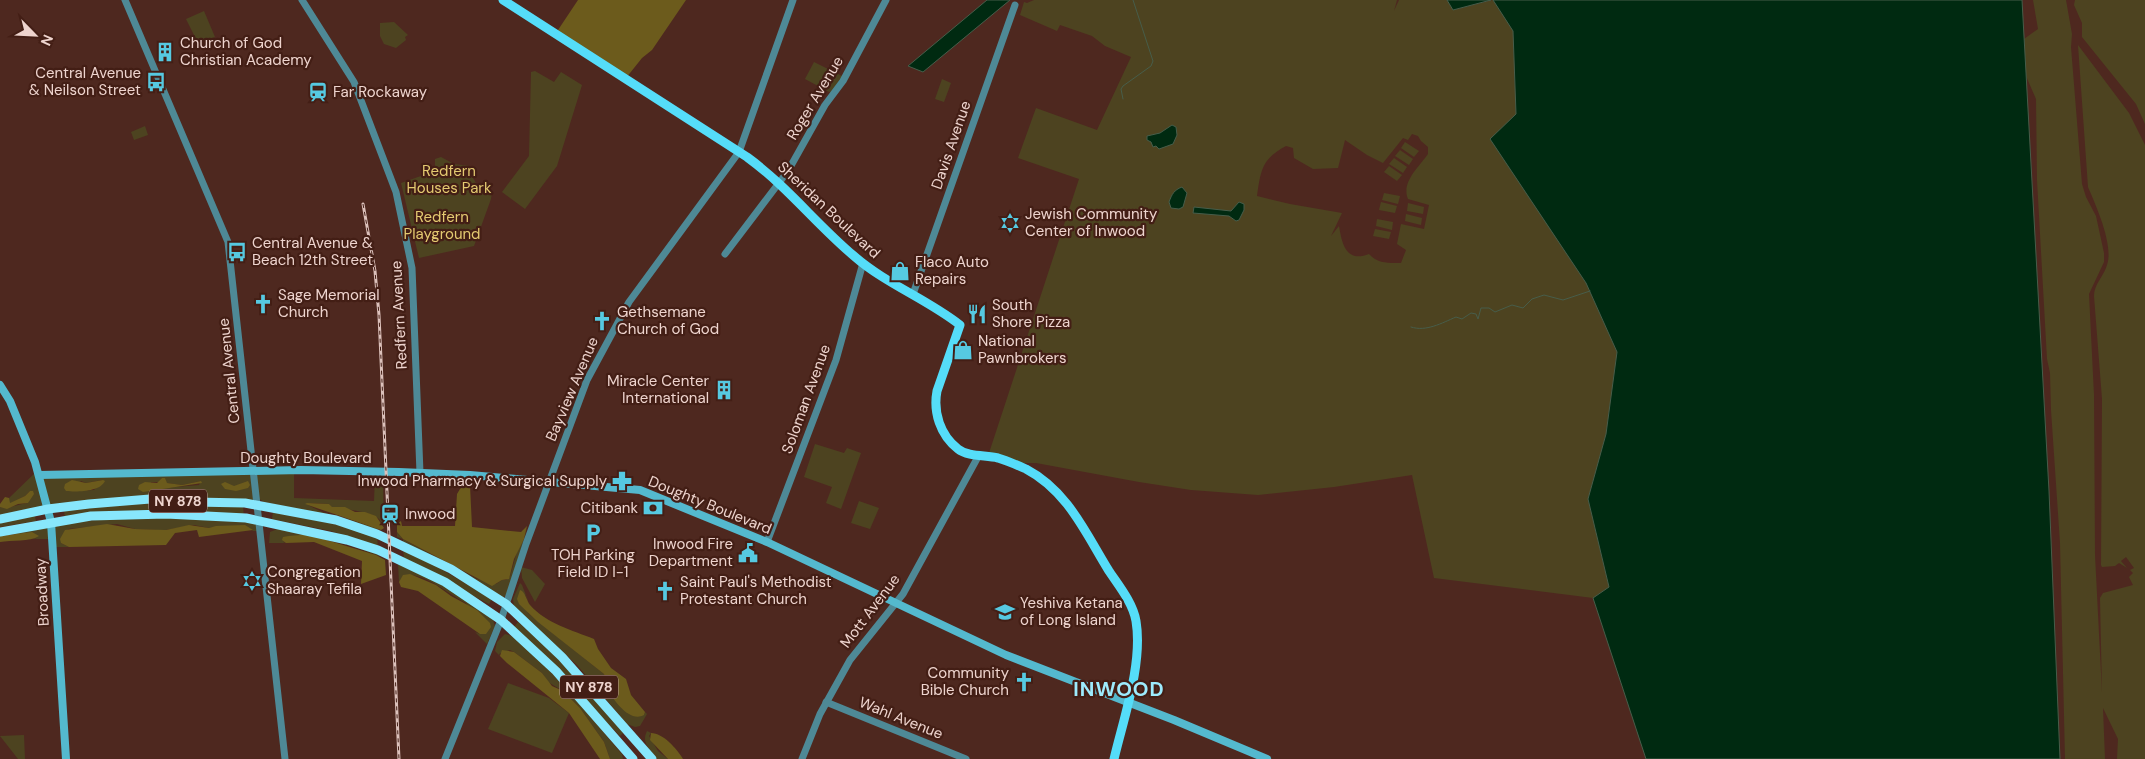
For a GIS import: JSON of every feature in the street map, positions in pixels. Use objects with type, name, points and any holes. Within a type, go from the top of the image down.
[{"type":"highway","name":"NY 878","points":[[0,519],[48,509],[150,499],[258,504],[336,520],[376,534],[451,569],[506,604],[562,657],[652,759]]},
{"type":"highway","name":"NY 878","points":[[0,532],[91,516],[166,514],[260,520],[347,540],[378,550],[445,582],[501,620],[549,664],[633,759]]},
{"type":"main road","name":"Sheridan Boulevard","points":[[503,0],[739,152],[780,182],[837,240],[863,263],[941,311],[960,325],[937,391],[935,402],[936,414],[940,426],[955,446],[967,454],[1011,463],[1028,470],[1045,482],[1080,519],[1125,594],[1136,619],[1138,647],[1128,702],[1114,759]]},
{"type":"main road","name":"Broadway","points":[[0,385],[10,401],[22,429],[39,475],[51,522],[66,759]]},
{"type":"main road","name":"Doughty Boulevard","points":[[39,475],[254,471],[420,473],[470,475],[640,490],[768,542],[1006,655],[1267,759]]},
{"type":"street","name":"Central Avenue","points":[[125,0],[228,242],[285,759]]},
{"type":"street","name":"Redfern Avenue","points":[[302,0],[354,82],[396,192],[412,268],[420,473]]},
{"type":"street","name":"Bayview Avenue","points":[[445,759],[501,620],[548,482],[588,380],[622,314],[653,267],[739,152],[793,0]]},
{"type":"street","name":"Roger Avenue","points":[[725,254],[780,182],[825,105],[843,81],[886,0]]},
{"type":"street","name":"Davis Avenue","points":[[912,294],[1015,5]]},
{"type":"street","name":"Soloman Avenue","points":[[768,542],[836,360],[863,263]]},
{"type":"street","name":"Mott Avenue","points":[[802,759],[826,702],[850,660],[896,604],[979,455]]},
{"type":"street","name":"Wahl Avenue","points":[[826,702],[966,759]]},
{"type":"green space","points":[[1034,0],[1397,0],[1394,11],[1399,0],[1447,0],[1453,10],[1493,0],[1513,30],[1516,115],[1491,139],[1586,283],[1617,352],[1606,434],[1588,499],[1609,587],[1593,598],[1434,578],[1412,475],[1334,487],[1258,495],[1191,490],[1036,463],[1011,463],[988,456],[1079,179],[1018,158],[1036,108],[1097,130],[1131,57],[1105,46],[1092,36],[1060,25],[1057,31],[1020,15],[1024,2],[1027,3]],"holes":[[[1412,134],[1418,136],[1428,147],[1428,154],[1412,175],[1406,193],[1408,199],[1429,205],[1424,229],[1401,224],[1397,244],[1406,250],[1401,263],[1380,261],[1369,254],[1361,256],[1350,254],[1344,245],[1339,226],[1331,236],[1342,213],[1257,196],[1260,179],[1267,160],[1286,146],[1293,148],[1294,158],[1313,169],[1338,168],[1345,140],[1383,163],[1403,138],[1408,140]]]},
{"type":"green space","points":[[2033,0],[2066,0],[2072,34],[2071,47],[2082,184],[2086,197],[2096,216],[2104,253],[2104,262],[2089,294],[2094,395],[2095,555],[2102,693],[2100,598],[2103,593],[2133,585],[2129,577],[2133,573],[2130,570],[2134,568],[2126,557],[2121,561],[2127,568],[2119,563],[2115,566],[2102,567],[2101,565],[2102,399],[2094,292],[2104,273],[2109,257],[2103,226],[2088,187],[2078,45],[2129,113],[2145,145],[2145,759],[2117,759],[2118,739],[2103,708],[2105,759],[2065,759],[2060,543],[2037,180],[2036,99],[2026,76],[2024,39],[2038,29]]},
{"type":"green space","points":[[2075,0],[2145,0],[2145,124],[2136,104],[2082,37],[2082,23],[2074,5]]},
{"type":"green space","points":[[204,11],[215,37],[198,43],[186,19]]},
{"type":"green space","points":[[394,22],[408,35],[405,37],[406,40],[396,48],[384,44],[380,36],[380,23]]},
{"type":"green space","points":[[814,62],[844,77],[833,94],[805,79]]},
{"type":"green space","points":[[535,71],[554,82],[561,72],[582,85],[557,166],[525,209],[502,192],[529,156],[531,72]]},
{"type":"green space","points":[[942,79],[951,83],[944,102],[935,99]]},
{"type":"green space","points":[[145,126],[148,135],[134,140],[131,132]]},
{"type":"green space","points":[[1405,142],[1419,151],[1414,157],[1401,148]]},
{"type":"green space","points":[[1400,150],[1413,159],[1409,165],[1395,156]]},
{"type":"green space","name":"Redfern Playground","points":[[441,157],[454,164],[470,166],[470,173],[476,183],[470,187],[470,192],[492,192],[491,199],[474,246],[419,258],[401,183],[435,171],[435,159]]},
{"type":"green space","points":[[1394,158],[1407,167],[1403,173],[1389,164]]},
{"type":"green space","points":[[1389,166],[1402,175],[1397,181],[1384,172]]},
{"type":"green space","points":[[1384,193],[1400,196],[1398,204],[1382,200]]},
{"type":"green space","points":[[1381,202],[1397,206],[1395,213],[1379,210]]},
{"type":"green space","points":[[1408,203],[1424,207],[1423,214],[1407,211]]},
{"type":"green space","points":[[1406,214],[1422,218],[1421,225],[1405,221]]},
{"type":"green space","points":[[1377,219],[1393,222],[1392,230],[1376,226]]},
{"type":"green space","points":[[1375,229],[1391,232],[1389,239],[1373,236]]},
{"type":"green space","points":[[815,444],[844,453],[847,448],[861,453],[841,509],[826,503],[832,487],[804,477]]},
{"type":"green space","points":[[37,471],[44,507],[0,517],[0,507],[11,507],[28,503],[30,491],[25,496],[9,504],[9,498]]},
{"type":"green space","points":[[253,471],[255,501],[151,499],[49,505],[41,477]],"holes":[[[162,478],[166,483],[182,485],[201,481],[199,485],[152,489],[151,482],[159,482]],[[103,480],[94,490],[71,491],[81,481],[86,483]]]},
{"type":"green space","points":[[254,471],[294,471],[294,498],[374,501],[375,476],[379,476],[380,482],[383,483],[384,526],[379,519],[370,514],[331,507],[329,504],[306,504],[322,512],[377,528],[377,533],[313,512],[264,502],[258,498]]},
{"type":"green space","points":[[147,501],[243,506],[244,518],[65,519],[64,510]]},
{"type":"green space","points":[[859,501],[879,508],[870,529],[851,523]]},
{"type":"green space","points":[[273,512],[343,526],[377,537],[378,547],[331,531],[272,519]]},
{"type":"green space","points":[[34,513],[36,521],[0,527],[0,520]]},
{"type":"green space","points":[[165,515],[255,521],[259,531],[226,526],[209,528],[194,525],[166,530],[135,529],[117,524],[68,529],[61,543],[69,547],[55,547],[54,524],[56,523]]},
{"type":"green space","points":[[50,523],[51,539],[30,539],[37,538],[13,534]]},
{"type":"green space","points":[[280,528],[296,530],[337,541],[307,534],[283,542],[286,543],[269,543],[270,532]]},
{"type":"green space","points":[[403,539],[477,579],[496,584],[510,576],[518,548],[524,539],[507,594],[502,599],[403,544]]},
{"type":"green space","points":[[350,545],[378,553],[379,556]]},
{"type":"green space","points":[[403,547],[492,599],[489,604],[404,560]]},
{"type":"green space","points":[[398,564],[448,586],[492,617],[495,626],[487,644],[475,632],[480,634],[466,603],[435,584],[418,577],[403,576],[399,582]]},
{"type":"green space","points":[[521,567],[532,570],[545,584],[535,602],[522,578]]},
{"type":"green space","points":[[520,583],[522,585],[529,603],[525,594],[528,613],[604,674],[607,688],[644,715],[645,712],[647,714],[640,726],[635,727],[627,724],[577,665],[514,606],[513,599]]},
{"type":"green space","points":[[518,622],[567,666],[624,732],[620,736],[514,627]]},
{"type":"green space","points":[[505,634],[529,650],[546,667],[622,754],[623,759],[610,759],[604,742],[580,708],[563,691],[548,682],[542,673],[510,650],[499,654],[500,656],[495,651],[497,642]]},
{"type":"green space","points":[[508,683],[549,698],[569,713],[552,753],[488,729]]},
{"type":"green space","points":[[647,731],[651,733],[649,736],[658,751],[668,759],[657,759],[649,749],[645,739]]},
{"type":"green space","points":[[24,735],[25,759],[18,759],[0,736]]},
{"type":"shaded area","points":[[578,0],[686,0],[652,50],[642,58],[626,78],[556,33]]},
{"type":"shaded area","points":[[987,0],[1010,0],[923,72],[908,66]]},
{"type":"shaded area","points":[[1447,0],[1491,0],[1453,10]]},
{"type":"shaded area","points":[[1493,0],[2022,0],[2049,491],[2060,759],[1646,759],[1593,598],[1609,587],[1588,499],[1606,434],[1617,352],[1586,283],[1490,139],[1516,114],[1513,31]]},
{"type":"shaded area","points":[[1172,125],[1176,127],[1177,135],[1173,144],[1159,149],[1156,146],[1153,147],[1151,142],[1147,140],[1147,136],[1160,133]]},
{"type":"shaded area","points":[[1182,187],[1187,193],[1183,207],[1179,209],[1171,208],[1169,202],[1171,197],[1175,191]]},
{"type":"shaded area","points":[[1239,202],[1244,204],[1244,210],[1239,220],[1236,221],[1229,216],[1193,213],[1194,207],[1231,211]]},
{"type":"shaded area","points":[[162,478],[165,478],[167,483],[182,485],[201,481],[202,483],[143,492],[138,489],[139,485],[145,482],[157,483]]},
{"type":"shaded area","points":[[466,479],[470,485],[472,527],[521,532],[527,526],[524,539],[514,559],[509,579],[502,580],[492,586],[403,539],[397,532],[397,524],[401,521],[402,526],[455,526],[457,494]]},
{"type":"shaded area","points":[[72,480],[86,483],[105,481],[102,485],[93,489],[66,491],[64,488],[65,484]]},
{"type":"shaded area","points":[[248,481],[250,485],[248,488],[236,491],[225,489],[221,484],[225,482],[234,486]]},
{"type":"shaded area","points":[[30,491],[33,491],[34,494],[28,503],[18,504],[7,509],[0,507],[5,497],[9,498],[10,503],[25,496]]},
{"type":"shaded area","points":[[305,504],[329,504],[332,507],[345,507],[355,512],[365,512],[376,516],[384,528],[381,530]]},
{"type":"shaded area","points":[[107,524],[135,529],[166,530],[189,525],[209,528],[245,525],[253,530],[199,537],[197,530],[175,533],[166,545],[69,547],[61,543],[60,539],[65,530]]},
{"type":"shaded area","points":[[32,532],[39,536],[26,540],[0,542],[0,536]]},
{"type":"shaded area","points":[[307,534],[376,555],[385,560],[386,575],[361,584],[362,561],[314,542],[286,543],[282,540],[283,537]]},
{"type":"shaded area","points":[[410,574],[436,585],[451,596],[477,610],[490,623],[491,627],[486,634],[480,634],[418,591],[401,587],[399,582],[403,575]]},
{"type":"shaded area","points":[[520,590],[530,605],[544,617],[560,626],[594,639],[598,649],[611,668],[626,679],[631,695],[645,712],[644,715],[639,717],[633,716],[623,710],[608,690],[604,674],[538,622],[519,604],[517,599]]},
{"type":"shaded area","points":[[502,650],[514,652],[542,673],[552,686],[563,691],[580,708],[604,742],[610,759],[600,759],[569,713],[507,663],[500,656]]},
{"type":"shaded area","points":[[651,733],[665,739],[683,759],[668,759],[650,740]]},
{"type":"waterway","points":[[1123,99],[1121,89],[1123,86],[1151,66],[1153,61],[1133,0]]},
{"type":"waterway","points":[[1411,327],[1428,328],[1456,317],[1462,319],[1471,313],[1476,314],[1478,319],[1481,308],[1489,308],[1495,312],[1512,305],[1523,308],[1532,299],[1544,295],[1563,300],[1590,291]]},
{"type":"railway","points":[[363,204],[375,271],[379,315],[399,759]]},
{"type":"place","name":"Church of God Christian Academy","points":[[165,52]]},
{"type":"place","name":"Central Avenue & Neilson Street","points":[[156,82]]},
{"type":"place","name":"Far Rockaway","points":[[318,92]]},
{"type":"place","name":"Jewish Community Center of Inwood","points":[[1010,223]]},
{"type":"place","name":"Central Avenue & Beach 12th Street","points":[[237,252]]},
{"type":"place","name":"Flaco Auto Repairs","points":[[900,271]]},
{"type":"place","name":"Sage Memorial Church","points":[[263,304]]},
{"type":"place","name":"South Shore Pizza","points":[[977,314]]},
{"type":"place","name":"Gethsemane Church of God","points":[[602,321]]},
{"type":"place","name":"National Pawnbrokers","points":[[963,350]]},
{"type":"place","name":"Miracle Center International","points":[[724,390]]},
{"type":"place","name":"Inwood Pharmacy & Surgical Supply","points":[[622,481]]},
{"type":"place","name":"Citibank","points":[[653,508]]},
{"type":"place","name":"Inwood","points":[[390,514]]},
{"type":"place","name":"TOH Parking Field ID I-1","points":[[593,533]]},
{"type":"place","name":"Inwood Fire Department","points":[[748,553]]},
{"type":"place","name":"Congregation Shaaray Tefila","points":[[252,581]]},
{"type":"place","name":"Saint Paul's Methodist Protestant Church","points":[[665,591]]},
{"type":"place","name":"Yeshiva Ketana of Long Island","points":[[1005,612]]},
{"type":"place","name":"Community Bible Church","points":[[1024,682]]},
{"type":"district","name":"INWOOD","points":[[1119,689]]},
{"type":"park label","name":"Redfern Houses Park","points":[[449,180]]}]
